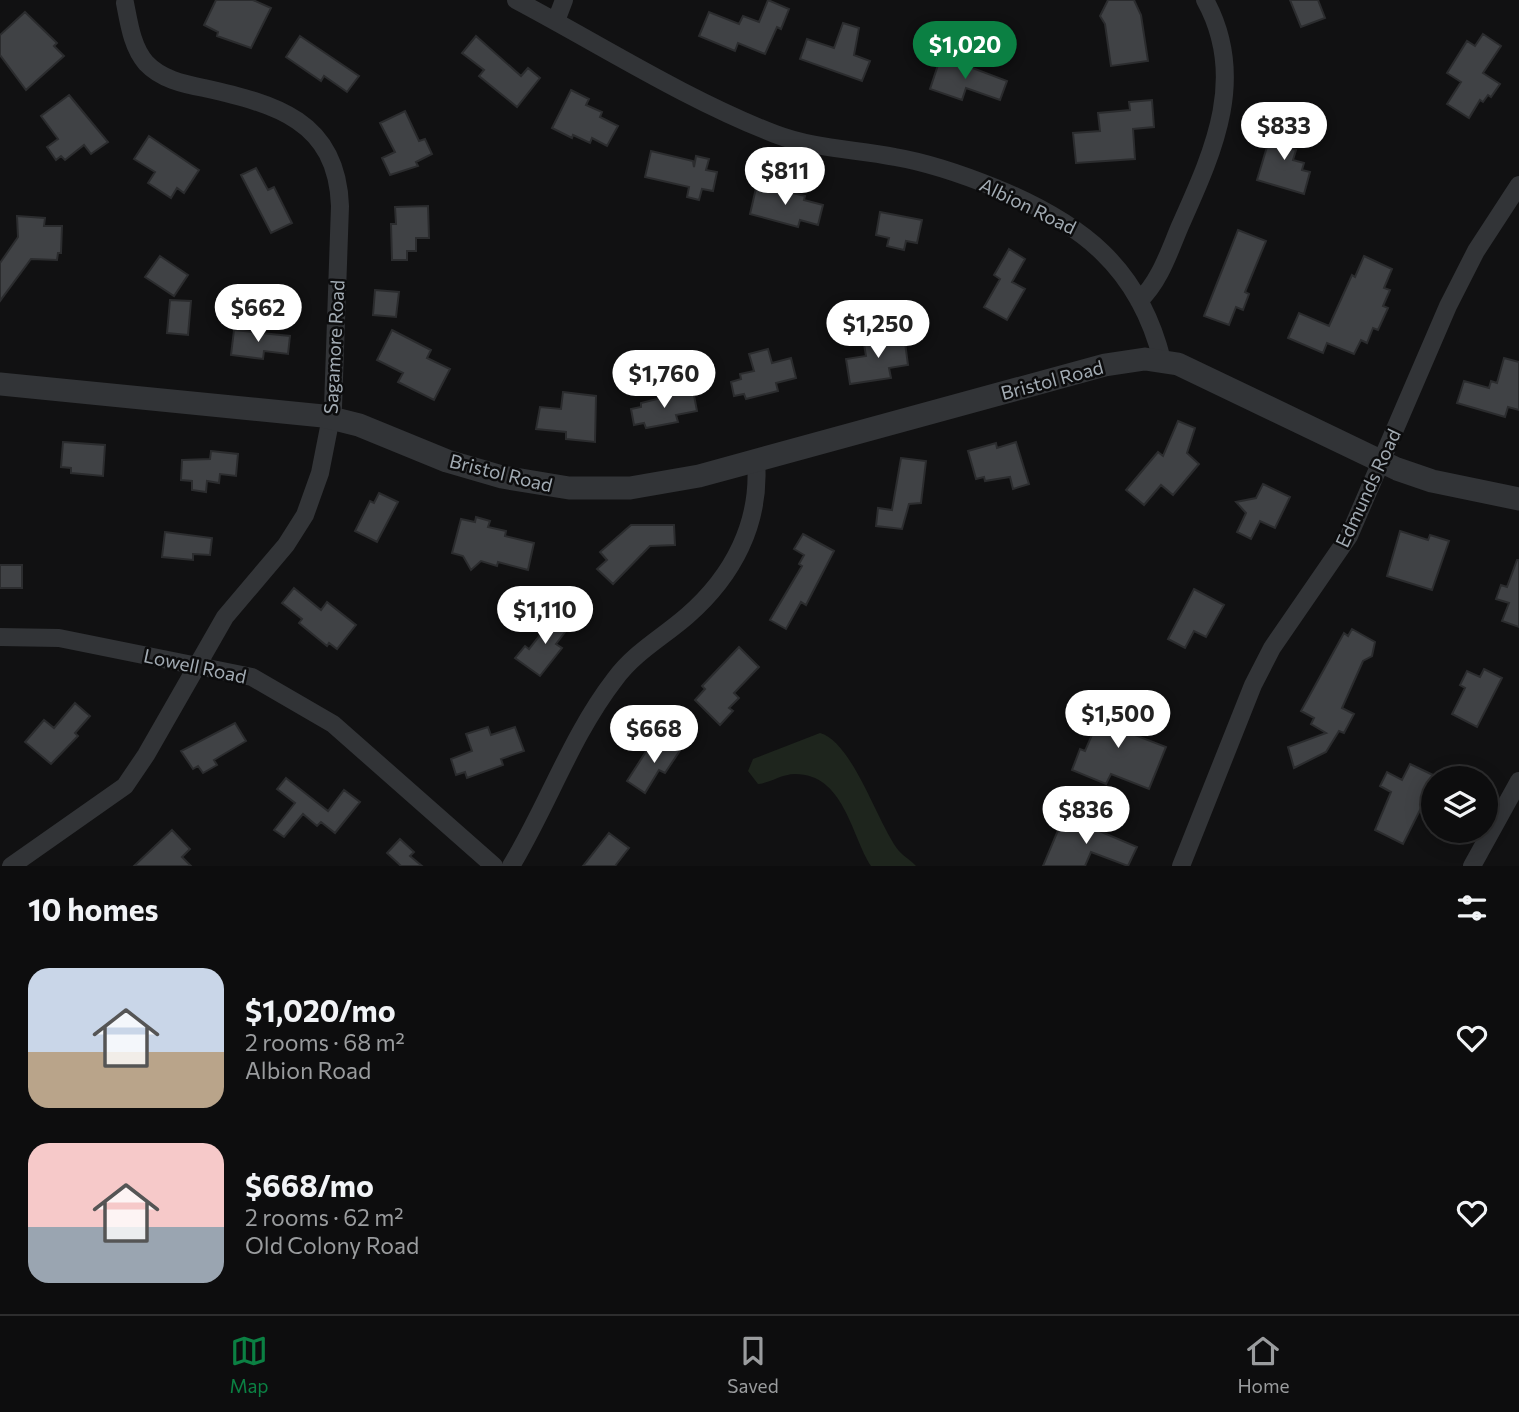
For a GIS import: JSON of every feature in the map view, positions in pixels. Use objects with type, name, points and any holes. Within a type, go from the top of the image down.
[{"type":"street","name":"Albion Road","points":[[516,0],[687,91],[774,133],[804,143],[925,163],[986,184],[1071,225],[1093,242],[1139,301],[1162,360]]},
{"type":"street","points":[[556,21],[564,0]]},
{"type":"street","points":[[1139,301],[1158,276],[1206,167],[1222,120],[1226,84],[1225,58],[1216,23],[1205,0]]},
{"type":"street","name":"Sagamore Road","points":[[11,866],[125,786],[199,666],[225,617],[300,526],[317,484],[331,418],[340,206],[339,186],[330,159],[309,130],[281,109],[170,79],[153,69],[135,44],[125,3]]},
{"type":"street","name":"Edmunds Road","points":[[1181,866],[1253,685],[1272,648],[1349,536],[1459,283],[1519,185]]},
{"type":"street","name":"Bristol Road","points":[[0,384],[331,418],[369,428],[468,468],[556,487],[644,486],[756,461],[1105,365],[1136,359],[1162,360]]},
{"type":"street","points":[[1162,360],[1197,372],[1382,463],[1432,481],[1519,499]]},
{"type":"street","points":[[512,866],[531,834],[583,728],[615,679],[636,655],[688,615],[740,552],[756,502],[756,461]]},
{"type":"street","name":"Lowell Road","points":[[0,636],[60,638],[252,677],[333,724],[494,866]]},
{"type":"street","points":[[1472,866],[1519,781]]},
{"type":"shaded area","points":[[820,733],[832,740],[854,767],[891,839],[899,851],[916,866],[871,866],[844,808],[825,784],[812,777],[795,774],[758,784],[748,771],[753,759]]},
{"type":"building","points":[[216,0],[253,0],[271,8],[251,48],[217,36],[218,32],[204,25]]},
{"type":"building","points":[[768,0],[789,9],[781,29],[777,27],[765,54],[738,43],[735,51],[699,36],[709,12],[739,24],[743,16],[759,22]]},
{"type":"building","points":[[1108,0],[1134,0],[1141,15],[1148,61],[1111,66],[1105,24],[1100,16]]},
{"type":"building","points":[[1290,0],[1318,0],[1325,18],[1301,27]]},
{"type":"building","points":[[25,12],[57,43],[54,46],[64,56],[26,90],[0,55],[0,35]]},
{"type":"building","points":[[843,23],[859,28],[854,55],[870,61],[862,81],[800,59],[807,39],[834,48]]},
{"type":"building","points":[[1483,34],[1501,46],[1483,73],[1500,84],[1491,97],[1488,95],[1483,102],[1480,100],[1469,118],[1447,104],[1461,82],[1447,73],[1467,41],[1475,46]]},
{"type":"building","points":[[300,36],[359,76],[347,92],[324,76],[321,81],[286,57]]},
{"type":"building","points":[[476,36],[521,76],[528,68],[540,78],[517,107],[479,76],[484,70],[462,53]]},
{"type":"building","points":[[941,56],[1007,81],[1000,100],[966,88],[962,100],[930,89]]},
{"type":"building","points":[[571,90],[589,99],[586,105],[602,112],[600,117],[618,126],[607,146],[592,138],[590,143],[573,135],[572,138],[552,128]]},
{"type":"building","points":[[69,95],[108,142],[91,154],[84,145],[65,160],[61,156],[56,160],[47,147],[58,139],[41,116]]},
{"type":"building","points":[[1152,100],[1154,127],[1133,129],[1135,159],[1076,163],[1073,133],[1100,131],[1098,113],[1130,110],[1129,102]]},
{"type":"building","points":[[405,111],[419,141],[425,139],[432,154],[416,162],[418,166],[390,175],[382,158],[395,152],[380,123]]},
{"type":"building","points":[[1284,123],[1299,128],[1293,160],[1304,163],[1302,170],[1310,172],[1304,194],[1257,180],[1272,130],[1281,133]]},
{"type":"building","points":[[149,136],[199,170],[184,193],[177,188],[171,198],[148,183],[155,172],[134,159]]},
{"type":"building","points":[[651,151],[693,161],[694,167],[696,156],[709,159],[706,170],[717,172],[713,191],[702,189],[699,200],[687,197],[689,187],[645,177]]},
{"type":"building","points":[[256,168],[268,190],[274,187],[292,223],[271,233],[241,175]]},
{"type":"building","points":[[756,188],[771,191],[772,188],[805,196],[804,200],[823,205],[818,225],[800,220],[798,227],[750,214]]},
{"type":"building","points":[[428,206],[429,238],[416,238],[416,251],[407,251],[407,260],[392,260],[391,224],[396,224],[395,207]]},
{"type":"building","points":[[880,212],[922,220],[917,243],[906,241],[904,250],[887,246],[889,238],[876,235]]},
{"type":"building","points":[[17,216],[45,218],[44,226],[62,226],[61,253],[58,253],[57,260],[31,259],[0,301],[0,263],[18,237]]},
{"type":"building","points":[[1238,230],[1266,241],[1245,292],[1249,294],[1243,310],[1236,307],[1229,325],[1204,316]]},
{"type":"building","points":[[1009,249],[1025,259],[1012,282],[1025,289],[1007,320],[984,307],[1000,279],[994,275]]},
{"type":"building","points":[[160,256],[188,275],[174,296],[145,277]]},
{"type":"building","points":[[1364,256],[1392,269],[1384,288],[1390,290],[1383,306],[1388,308],[1378,330],[1373,328],[1367,343],[1361,340],[1354,354],[1327,343],[1323,353],[1288,338],[1299,313],[1329,326],[1352,275],[1355,277]]},
{"type":"building","points":[[375,290],[399,292],[396,317],[373,315]]},
{"type":"building","points":[[170,300],[191,301],[188,335],[167,333]]},
{"type":"building","points":[[234,330],[290,336],[288,354],[264,351],[263,359],[231,355]]},
{"type":"building","points":[[392,330],[431,350],[427,358],[450,369],[434,400],[398,382],[403,373],[377,360]]},
{"type":"building","points":[[904,335],[908,365],[889,368],[891,378],[850,384],[846,359],[866,356],[864,344]]},
{"type":"building","points":[[768,349],[772,363],[791,358],[796,378],[776,383],[778,391],[746,399],[744,394],[734,396],[731,382],[741,379],[740,374],[754,371],[749,354]]},
{"type":"building","points":[[1504,358],[1519,362],[1519,410],[1508,407],[1505,417],[1457,403],[1464,381],[1489,388],[1491,381],[1497,383]]},
{"type":"building","points":[[693,390],[697,411],[676,415],[678,422],[646,428],[644,423],[634,425],[631,409],[641,407],[641,403]]},
{"type":"building","points":[[563,392],[596,396],[595,442],[566,439],[566,432],[536,429],[540,407],[561,409]]},
{"type":"building","points":[[1178,421],[1195,428],[1187,453],[1199,464],[1173,495],[1161,485],[1144,505],[1126,490],[1158,452],[1163,456]]},
{"type":"building","points":[[63,442],[105,445],[103,476],[71,473],[71,468],[61,467]]},
{"type":"building","points":[[1016,442],[1029,484],[1013,489],[1010,477],[985,481],[984,477],[976,479],[968,451],[996,443],[997,448]]},
{"type":"building","points":[[211,451],[238,454],[236,476],[220,474],[219,483],[207,481],[206,492],[192,490],[192,481],[181,480],[182,460],[210,459]]},
{"type":"building","points":[[901,458],[926,461],[921,503],[909,504],[902,529],[876,526],[878,508],[892,510]]},
{"type":"building","points":[[1263,484],[1290,497],[1275,528],[1260,521],[1251,539],[1237,532],[1246,513],[1236,502],[1256,498]]},
{"type":"building","points":[[379,493],[398,502],[377,542],[355,531],[370,501],[374,503]]},
{"type":"building","points":[[476,517],[490,521],[488,527],[506,531],[505,536],[534,543],[528,570],[498,562],[497,566],[481,561],[471,570],[463,556],[452,553],[461,519],[475,522]]},
{"type":"building","points":[[631,525],[674,525],[675,545],[650,546],[613,584],[597,569],[607,560],[600,552]]},
{"type":"building","points":[[1400,531],[1428,540],[1430,535],[1449,541],[1432,590],[1387,576]]},
{"type":"building","points":[[165,532],[212,538],[210,555],[193,554],[193,560],[162,557]]},
{"type":"building","points":[[803,534],[834,551],[806,605],[801,602],[786,629],[770,620],[802,566],[799,564],[804,555],[794,549]]},
{"type":"building","points":[[1517,560],[1519,627],[1502,621],[1509,603],[1496,599],[1501,585],[1507,587]]},
{"type":"building","points":[[0,565],[22,565],[22,588],[0,588]]},
{"type":"building","points":[[294,588],[321,610],[327,602],[356,625],[337,649],[329,643],[327,646],[299,623],[302,619],[282,603]]},
{"type":"building","points":[[1194,589],[1224,605],[1206,637],[1194,631],[1185,648],[1168,639]]},
{"type":"building","points":[[558,612],[572,623],[556,644],[562,648],[540,676],[515,658],[525,646],[529,649]]},
{"type":"building","points":[[1352,629],[1375,642],[1372,656],[1363,661],[1342,708],[1354,714],[1344,733],[1339,731],[1326,752],[1294,768],[1288,747],[1326,733],[1311,724],[1314,718],[1301,711],[1344,633],[1348,636]]},
{"type":"building","points":[[739,647],[759,667],[734,693],[739,698],[729,708],[733,711],[720,725],[695,700],[705,689],[702,686]]},
{"type":"building","points":[[1484,669],[1502,678],[1477,727],[1452,714],[1465,688],[1460,685],[1467,671],[1480,677]]},
{"type":"building","points":[[1103,695],[1118,701],[1114,710],[1133,717],[1127,732],[1166,747],[1149,789],[1111,774],[1106,784],[1072,770],[1080,749],[1085,751],[1102,712],[1097,709]]},
{"type":"building","points":[[75,703],[90,716],[75,733],[78,736],[51,764],[25,742],[44,720],[54,728]]},
{"type":"building","points":[[235,723],[246,741],[214,760],[217,765],[203,773],[198,766],[193,769],[181,751]]},
{"type":"building","points":[[488,727],[491,735],[515,727],[524,751],[501,759],[503,765],[467,778],[465,772],[456,775],[451,759],[472,751],[466,734]]},
{"type":"building","points":[[668,737],[683,746],[665,773],[659,770],[645,793],[627,781],[647,750],[656,756]]},
{"type":"building","points":[[1410,764],[1421,769],[1421,808],[1403,844],[1375,830],[1391,792],[1380,786],[1387,772],[1402,780]]},
{"type":"building","points":[[286,778],[328,811],[344,790],[360,802],[335,833],[321,822],[317,826],[303,814],[284,837],[274,830],[295,803],[277,789]]},
{"type":"building","points":[[1064,816],[1137,847],[1128,866],[1091,852],[1085,866],[1043,866]]},
{"type":"building","points":[[172,830],[190,849],[182,857],[191,866],[134,866]]},
{"type":"building","points":[[609,833],[629,848],[615,866],[583,866]]},
{"type":"building","points":[[400,839],[414,852],[410,856],[422,866],[401,866],[387,853]]}]
